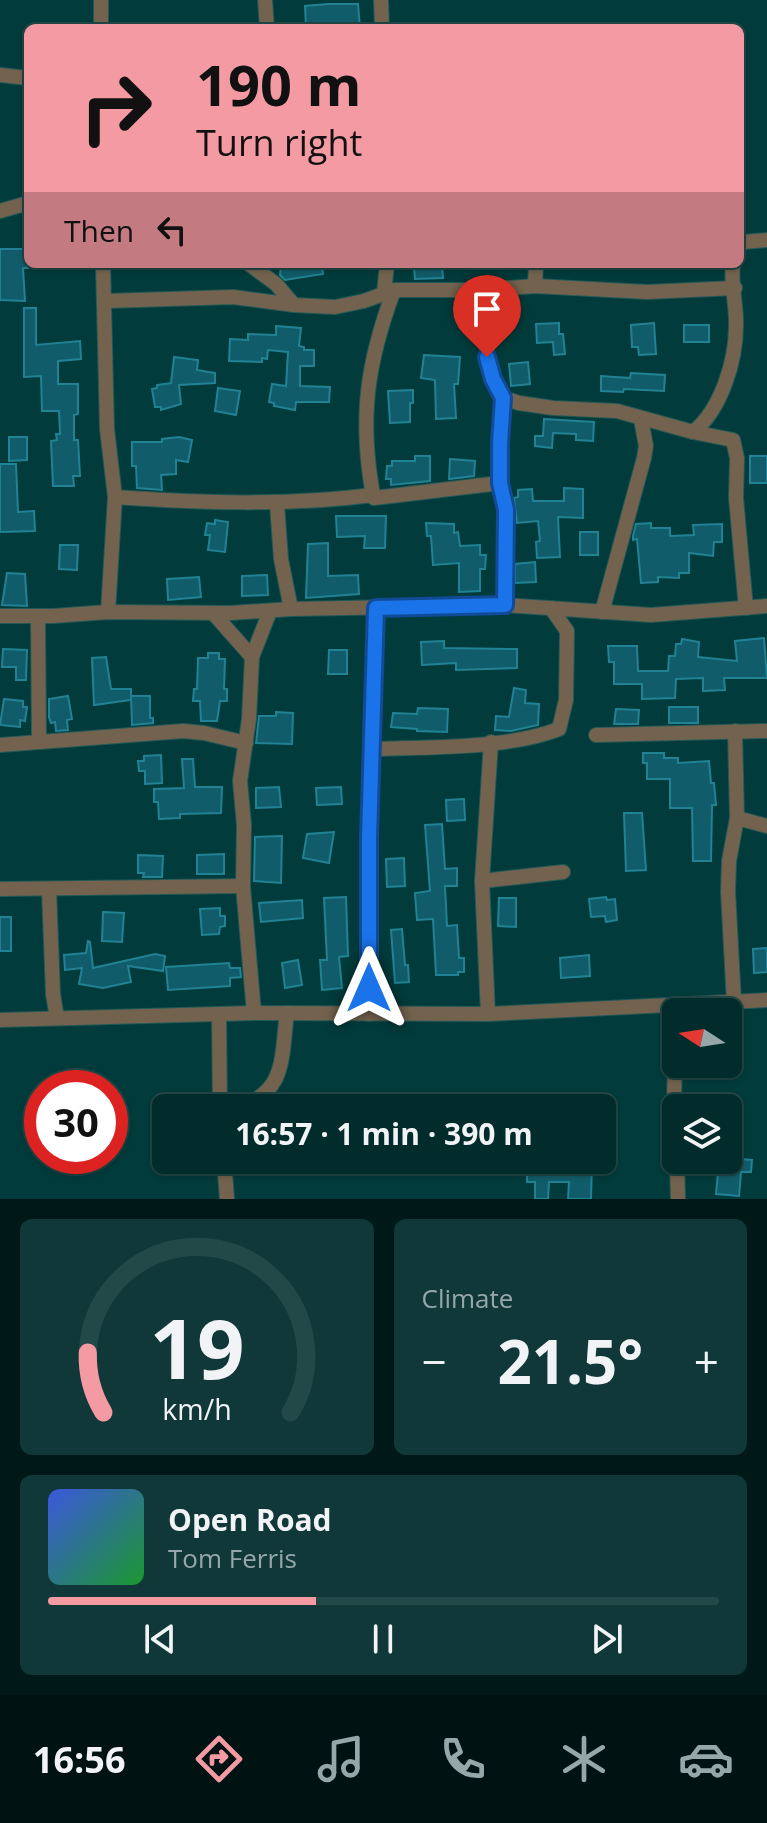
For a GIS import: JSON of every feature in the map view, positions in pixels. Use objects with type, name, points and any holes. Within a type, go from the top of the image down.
[{"type":"street","points":[[265,0],[267,24]]},
{"type":"street","points":[[381,0],[382,24]]},
{"type":"street","points":[[102,24],[105,2]]},
{"type":"street","points":[[0,75],[24,78]]},
{"type":"street","points":[[0,211],[24,204]]},
{"type":"street","points":[[744,242],[767,240]]},
{"type":"street","points":[[103,268],[107,429],[115,497],[108,612]]},
{"type":"street","points":[[373,495],[366,447],[368,376],[389,291],[387,268]]},
{"type":"street","points":[[535,286],[536,268]]},
{"type":"street","points":[[693,432],[705,422],[726,377],[734,351],[736,327],[732,268]]},
{"type":"street","points":[[270,272],[294,305]]},
{"type":"street","points":[[106,301],[233,297],[335,307],[364,301],[389,291],[535,286],[647,292],[735,288]]},
{"type":"street","points":[[488,289],[487,357],[493,379],[503,398],[500,483],[506,510],[505,605]]},
{"type":"street","points":[[503,398],[553,408],[617,411],[693,432],[728,437],[736,445],[736,498],[746,608]]},
{"type":"street","points":[[602,612],[644,458],[646,446],[641,419]]},
{"type":"street","points":[[115,497],[277,504],[373,495],[374,498],[500,483]]},
{"type":"street","points":[[277,504],[281,559],[291,609]]},
{"type":"street","points":[[0,616],[38,617],[108,612],[214,614],[291,609],[505,605],[651,615],[767,606]]},
{"type":"street","points":[[369,1014],[376,608]]},
{"type":"street","points":[[372,749],[491,742],[547,734],[559,729],[566,700],[567,631],[551,608]]},
{"type":"street","points":[[254,1013],[243,886],[244,825],[240,781],[252,657],[270,611]]},
{"type":"street","points":[[214,614],[252,657]]},
{"type":"street","points":[[38,617],[39,742]]},
{"type":"street","points":[[0,745],[183,731],[246,743]]},
{"type":"street","points":[[734,998],[728,892],[729,861],[737,818],[735,731]]},
{"type":"street","points":[[596,735],[767,731]]},
{"type":"street","points":[[488,1014],[482,881],[491,742]]},
{"type":"street","points":[[737,818],[767,826]]},
{"type":"street","points":[[482,881],[563,872]]},
{"type":"street","points":[[0,889],[243,886]]},
{"type":"street","points":[[49,890],[52,981],[57,1018]]},
{"type":"street","points":[[742,1002],[767,1000]]},
{"type":"street","points":[[0,1020],[254,1013],[488,1014],[629,1005],[662,1008]]},
{"type":"street","points":[[265,1094],[272,1088],[283,1054],[287,1013]]},
{"type":"street","points":[[219,1014],[220,1094]]},
{"type":"street","points":[[225,1174],[227,1199]]},
{"type":"street","points":[[677,1174],[678,1199]]},
{"type":"building","points":[[358,4],[360,24],[306,24],[305,6]]},
{"type":"building","points":[[0,249],[24,249],[25,301],[0,300]]},
{"type":"building","points":[[281,268],[322,268],[323,274],[285,280],[280,275]]},
{"type":"building","points":[[414,268],[442,268],[443,278],[415,279]]},
{"type":"building","points":[[24,308],[36,308],[36,345],[80,341],[81,359],[58,361],[58,384],[78,384],[74,440],[78,440],[80,476],[73,476],[74,486],[53,486],[51,441],[57,440],[56,434],[60,434],[59,411],[42,411],[41,376],[24,377]]},
{"type":"building","points":[[559,323],[565,354],[554,355],[553,342],[537,343],[536,324]]},
{"type":"building","points":[[654,323],[656,354],[639,355],[638,347],[632,347],[631,325]]},
{"type":"building","points":[[684,325],[709,325],[709,342],[684,342]]},
{"type":"building","points":[[276,326],[301,328],[299,346],[304,350],[314,350],[314,366],[300,366],[300,386],[330,387],[329,402],[296,402],[295,410],[269,402],[272,384],[286,386],[288,352],[268,350],[267,359],[262,358],[262,362],[229,361],[230,339],[248,340],[248,334],[276,335]]},
{"type":"building","points":[[424,355],[460,357],[458,384],[454,384],[456,418],[436,419],[435,380],[421,378]]},
{"type":"building","points":[[174,357],[198,360],[197,370],[215,373],[215,383],[179,385],[181,404],[161,410],[161,407],[155,407],[152,389],[171,383]]},
{"type":"building","points":[[528,362],[530,384],[511,386],[509,364]]},
{"type":"building","points":[[631,373],[665,375],[664,391],[601,391],[601,376],[630,378]]},
{"type":"building","points":[[218,388],[240,391],[236,415],[215,411]]},
{"type":"building","points":[[413,390],[410,422],[390,423],[388,391]]},
{"type":"building","points":[[544,419],[594,422],[593,441],[576,440],[576,434],[553,433],[552,448],[535,446],[535,436],[543,436]]},
{"type":"building","points":[[9,437],[27,437],[27,460],[9,461]]},
{"type":"building","points":[[179,437],[192,440],[188,462],[176,460],[176,474],[161,475],[162,490],[137,488],[136,466],[132,466],[132,442],[162,442],[162,439]]},
{"type":"building","points":[[415,456],[430,456],[430,481],[391,485],[391,479],[386,479],[387,466],[392,466],[392,461],[415,461]]},
{"type":"building","points":[[750,456],[767,456],[767,483],[750,483]]},
{"type":"building","points":[[450,459],[475,461],[474,476],[449,479]]},
{"type":"building","points":[[0,464],[16,464],[18,512],[34,511],[35,531],[0,532]]},
{"type":"building","points":[[564,488],[583,489],[583,518],[558,517],[560,557],[537,558],[536,542],[540,541],[538,521],[517,523],[514,498],[518,497],[518,490],[532,489],[533,501],[564,501]]},
{"type":"building","points":[[336,516],[386,516],[385,548],[364,548],[365,536],[337,537]]},
{"type":"building","points":[[215,520],[228,522],[225,552],[208,550],[210,535],[205,535],[207,523],[215,524]]},
{"type":"building","points":[[426,523],[454,524],[460,546],[480,545],[480,555],[486,555],[485,569],[480,569],[480,591],[459,592],[459,563],[433,565],[431,536],[427,536]]},
{"type":"building","points":[[651,523],[651,528],[670,528],[670,536],[694,535],[693,525],[722,524],[722,542],[714,542],[713,556],[689,553],[689,573],[679,573],[679,578],[658,577],[658,582],[641,583],[637,539],[633,540],[633,536],[636,524]]},
{"type":"building","points":[[580,532],[598,532],[598,555],[580,555]]},
{"type":"building","points":[[328,543],[328,576],[358,575],[359,594],[306,598],[308,544]]},
{"type":"building","points":[[60,545],[78,545],[77,570],[59,569]]},
{"type":"building","points":[[535,562],[536,582],[515,583],[515,564]]},
{"type":"building","points":[[7,573],[25,574],[27,606],[2,605]]},
{"type":"building","points":[[267,575],[268,595],[242,596],[242,576]]},
{"type":"building","points":[[199,577],[201,597],[168,600],[167,579]]},
{"type":"building","points":[[764,638],[767,678],[724,678],[725,690],[703,691],[703,678],[676,679],[675,698],[642,699],[642,684],[614,684],[614,662],[609,662],[608,646],[637,646],[638,671],[668,671],[669,656],[675,656],[676,644],[681,644],[682,639],[699,642],[698,657],[737,661],[735,641]]},
{"type":"building","points":[[444,641],[444,648],[517,649],[517,668],[456,670],[456,663],[422,665],[421,642]]},
{"type":"building","points":[[3,649],[27,650],[26,680],[16,680],[16,667],[2,667]]},
{"type":"building","points":[[329,650],[347,650],[347,674],[328,674]]},
{"type":"building","points":[[208,653],[219,653],[219,659],[225,659],[224,689],[227,689],[227,701],[220,701],[217,721],[201,721],[200,701],[193,701],[194,689],[197,689],[198,658],[208,658]]},
{"type":"building","points":[[106,657],[111,689],[131,689],[131,700],[94,705],[92,658]]},
{"type":"building","points":[[514,688],[526,690],[525,703],[539,704],[538,725],[511,731],[495,730],[496,716],[509,717]]},
{"type":"building","points":[[68,696],[72,719],[67,720],[68,730],[56,731],[55,722],[51,723],[49,717],[49,699]]},
{"type":"building","points":[[131,696],[150,696],[150,718],[153,718],[153,723],[132,725]]},
{"type":"building","points":[[4,699],[23,701],[23,707],[27,707],[25,721],[20,720],[20,727],[0,725]]},
{"type":"building","points":[[669,707],[698,707],[698,723],[669,723]]},
{"type":"building","points":[[418,708],[448,709],[447,732],[391,727],[393,713],[417,714]]},
{"type":"building","points":[[616,709],[639,710],[638,724],[614,724]]},
{"type":"building","points":[[276,712],[293,713],[292,744],[256,743],[259,716],[276,716]]},
{"type":"building","points":[[643,753],[664,753],[664,758],[678,758],[678,763],[709,761],[716,805],[712,805],[711,861],[693,861],[692,808],[670,808],[670,779],[647,779],[647,763],[643,763]]},
{"type":"building","points":[[161,755],[162,783],[145,784],[145,771],[139,771],[138,761],[144,761],[144,756]]},
{"type":"building","points":[[182,759],[193,759],[195,787],[222,787],[221,813],[180,814],[180,818],[159,819],[154,789],[184,788]]},
{"type":"building","points":[[279,787],[281,807],[256,808],[256,788]]},
{"type":"building","points":[[341,787],[342,804],[317,805],[316,788]]},
{"type":"building","points":[[464,799],[465,820],[447,821],[446,800]]},
{"type":"building","points":[[624,813],[642,813],[646,870],[626,871]]},
{"type":"building","points":[[442,824],[445,869],[457,868],[457,886],[445,886],[447,926],[457,925],[459,958],[464,958],[464,972],[458,972],[458,975],[436,975],[433,919],[417,920],[415,893],[430,891],[425,825]]},
{"type":"building","points":[[334,832],[329,863],[303,858],[307,834]]},
{"type":"building","points":[[282,836],[281,883],[254,881],[255,837]]},
{"type":"building","points":[[224,854],[224,874],[197,874],[197,855]]},
{"type":"building","points":[[138,855],[163,856],[162,877],[143,877],[144,873],[138,873]]},
{"type":"building","points":[[404,858],[405,886],[387,887],[386,859]]},
{"type":"building","points":[[346,897],[348,956],[339,957],[342,988],[322,990],[320,960],[327,960],[324,898]]},
{"type":"building","points":[[606,897],[607,900],[615,899],[617,920],[606,922],[605,916],[591,917],[589,899]]},
{"type":"building","points":[[499,898],[516,898],[516,927],[498,926]]},
{"type":"building","points":[[302,900],[303,918],[261,922],[259,903]]},
{"type":"building","points":[[220,908],[220,916],[225,916],[225,926],[220,927],[219,934],[202,935],[200,909]]},
{"type":"building","points":[[103,912],[124,913],[122,942],[102,941]]},
{"type":"building","points":[[0,917],[11,917],[11,951],[0,951]]},
{"type":"building","points":[[402,929],[409,982],[395,983],[391,930]]},
{"type":"building","points":[[88,941],[93,968],[155,954],[165,956],[163,971],[128,966],[131,982],[103,988],[79,984],[82,968],[65,970],[64,955],[86,953]]},
{"type":"building","points":[[767,948],[767,972],[754,973],[753,949]]},
{"type":"building","points":[[589,955],[590,976],[561,978],[560,958]]},
{"type":"building","points":[[298,960],[302,985],[285,988],[282,963]]},
{"type":"building","points":[[229,963],[230,968],[240,968],[241,977],[230,978],[230,986],[168,990],[166,967]]},
{"type":"building","points":[[742,1159],[752,1160],[751,1172],[742,1172]]},
{"type":"building","points":[[527,1174],[592,1174],[591,1199],[568,1199],[569,1182],[549,1182],[548,1199],[535,1199],[535,1182],[527,1182]]},
{"type":"building","points":[[718,1174],[741,1174],[739,1196],[716,1194]]},
{"type":"route","points":[[369,988],[369,838],[376,608],[505,605],[506,510],[500,483],[503,398],[497,390],[487,357]]}]
